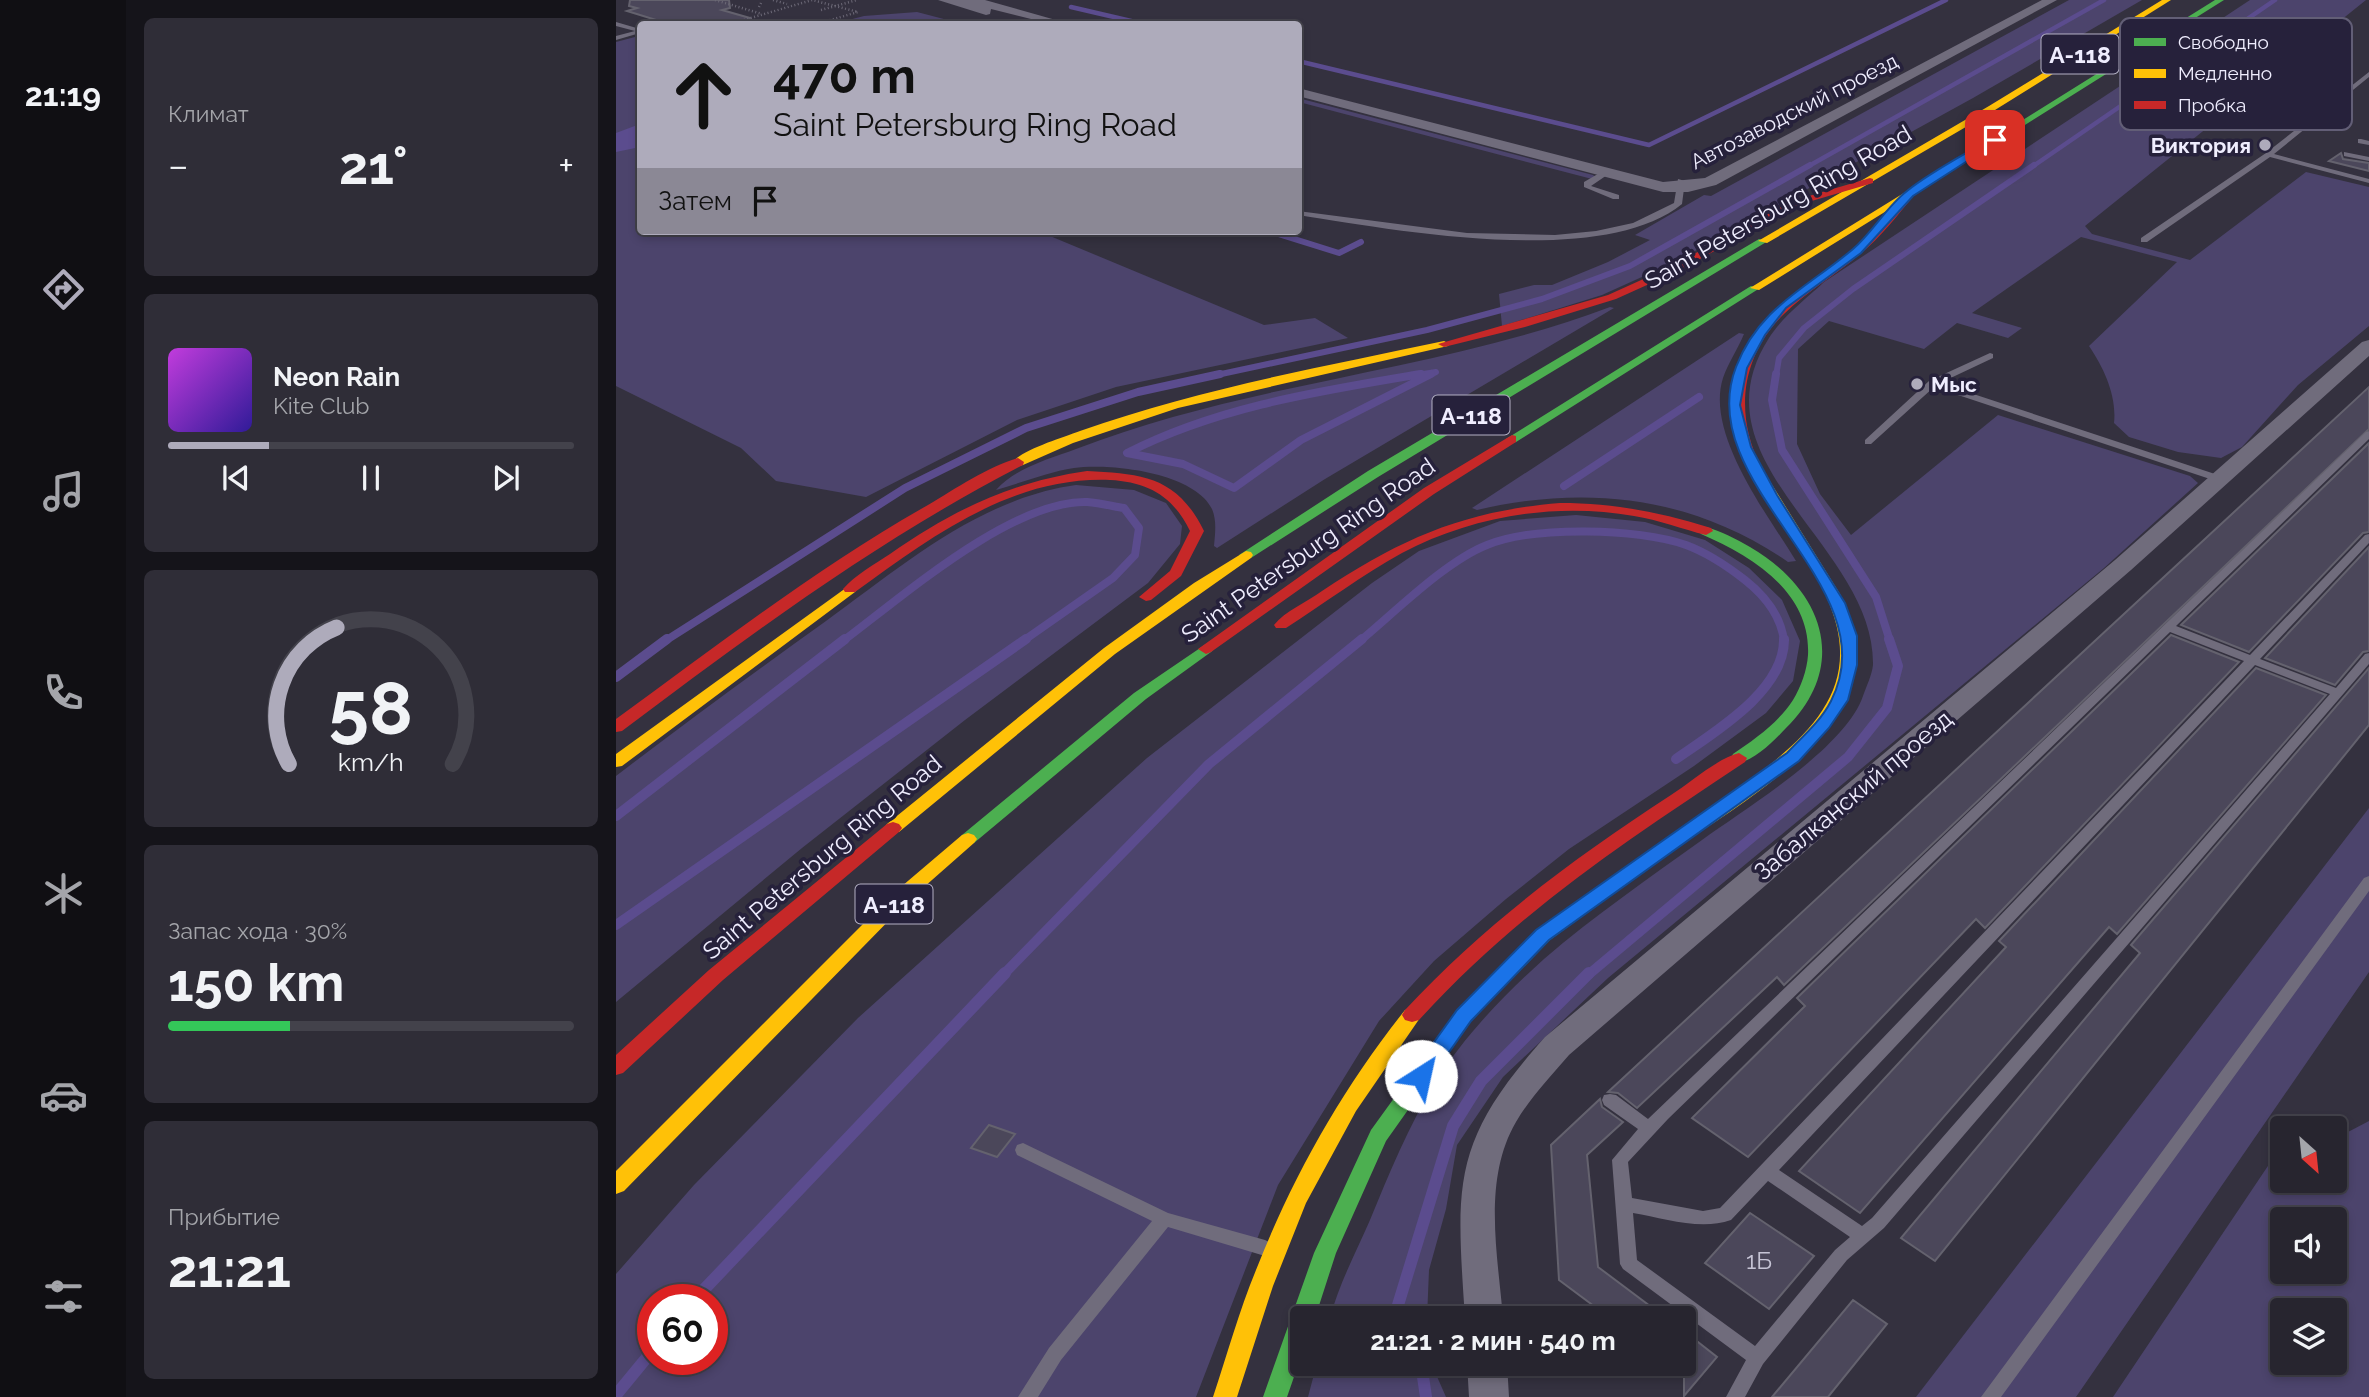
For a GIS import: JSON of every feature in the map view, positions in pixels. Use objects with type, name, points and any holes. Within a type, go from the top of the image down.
[{"type":"main road","name":"Saint Petersburg Ring Road","points":[[2137,18],[2167,0]]},
{"type":"main road","name":"Saint Petersburg Ring Road","points":[[2191,18],[2220,0]]},
{"type":"main road","name":"Saint Petersburg Ring Road","points":[[616,1067],[716,975],[1085,668],[1181,596],[1373,474],[1700,277],[1870,181],[2120,29]]},
{"type":"main road","name":"Saint Petersburg Ring Road","points":[[616,1185],[901,897],[1041,776],[1140,696],[1429,491],[2120,63]]},
{"type":"main road","points":[[616,727],[889,533],[944,500],[1027,457],[1102,428],[1179,406],[1510,329],[1591,304],[1659,276],[1807,197],[1870,181]]},
{"type":"main road","points":[[1307,1306],[1325,1253],[1378,1136],[1464,1016],[1542,935],[1793,757],[1824,725],[1840,700],[1849,665],[1850,636],[1837,603],[1770,495],[1744,447],[1734,405],[1741,368],[1769,320],[1782,306],[1857,251],[1910,194]]},
{"type":"main road","points":[[616,762],[867,577],[968,512],[1010,492],[1042,482],[1083,477],[1150,482],[1173,493],[1189,511],[1197,531],[1176,573],[1152,591],[1085,668]]},
{"type":"main road","points":[[1200,653],[1279,626],[1433,533],[1513,511],[1558,505],[1634,510],[1715,532],[1772,567],[1810,616],[1817,640],[1813,675],[1800,701],[1767,738],[1571,872],[1512,916],[1460,963],[1365,1073],[1275,1251],[1225,1397]]},
{"type":"main road","points":[[1275,1397],[1290,1354]]},
{"type":"street","points":[[944,0],[1026,21]]},
{"type":"street","points":[[970,0],[1053,21]]},
{"type":"street","name":"Автозаводский проезд","points":[[1302,86],[1681,184],[1714,171],[2034,0]]},
{"type":"street","name":"Автозаводский проезд","points":[[1302,94],[1663,187],[1710,182],[2051,0]]},
{"type":"street","name":"Забалканский проезд","points":[[1483,1306],[1477,1205],[1482,1164],[1497,1123],[1518,1092],[1557,1046],[2123,565],[2369,346]]},
{"type":"street","points":[[1488,1376],[1489,1397]]},
{"type":"lane","points":[[616,24],[637,30]]},
{"type":"lane","points":[[616,38],[637,32]]},
{"type":"lane","points":[[2352,88],[2369,74]]},
{"type":"lane","points":[[2144,240],[2269,155],[2300,130]]},
{"type":"lane","points":[[2347,154],[2369,159]]},
{"type":"lane","points":[[2269,155],[2369,181]]},
{"type":"lane","points":[[1606,173],[1587,184],[1588,187],[1616,197]]},
{"type":"lane","points":[[1302,214],[1402,228],[1553,236],[1601,232],[1638,224],[1678,204],[1681,184]]},
{"type":"lane","points":[[1868,442],[1932,383],[1990,356]]},
{"type":"lane","points":[[1932,383],[2220,479]]},
{"type":"lane","points":[[1757,1358],[1629,1264],[1620,1160],[1648,1128],[2369,434]]},
{"type":"lane","points":[[1624,1204],[1703,1218],[1725,1215],[2369,537]]},
{"type":"lane","points":[[2168,627],[2255,659],[2338,694]]},
{"type":"lane","points":[[1735,1397],[1757,1358],[1841,1255],[1887,1212],[2369,657]]},
{"type":"lane","points":[[1990,1397],[2369,881]]},
{"type":"lane","points":[[1610,1100],[1648,1128]]},
{"type":"lane","points":[[1023,1150],[1164,1219],[1275,1251]]},
{"type":"lane","points":[[1767,1171],[1863,1236]]},
{"type":"lane","points":[[1027,1397],[1055,1354],[1164,1219]]},
{"type":"path","points":[[715,0],[763,14]]},
{"type":"path","points":[[774,0],[787,4]]},
{"type":"path","points":[[744,20],[812,0],[858,12],[827,21]]},
{"type":"path","points":[[821,10],[857,0]]},
{"type":"path","points":[[759,7],[762,1]]},
{"type":"shaded area","points":[[2069,0],[2142,0],[1973,98],[1675,262],[1602,295],[1502,326],[1499,294],[1534,285],[1552,285],[1608,262],[1650,240],[1635,235],[1704,195],[1711,196]]},
{"type":"shaded area","points":[[2250,0],[2366,0],[2344,18],[2223,18]]},
{"type":"shaded area","points":[[917,12],[952,21],[845,21],[864,16]]},
{"type":"shaded area","points":[[637,37],[637,235],[1048,235],[1264,325],[1315,318],[1348,338],[1116,387],[1017,420],[866,497],[776,481],[741,448],[616,386],[616,42]]},
{"type":"shaded area","points":[[2120,86],[2120,130],[2204,130],[2085,226],[2092,234],[2190,260],[2306,172],[2369,187],[2369,326],[2298,385],[2242,447],[2221,458],[2178,452],[2129,437],[2114,423],[2108,383],[2089,346],[2177,262],[2081,237],[1972,313],[2022,328],[2008,338],[1957,323],[1924,349],[1829,321],[1798,349],[1797,444],[1820,494],[1851,535],[1998,415],[2190,476],[2198,483],[2104,568],[1608,978],[1503,1077],[1457,1145],[1446,1209],[1429,1270],[1428,1306],[1334,1306],[1408,1133],[1446,1066],[1485,1017],[1544,959],[1602,912],[1768,794],[1816,756],[1853,716],[1863,696],[1873,665],[1866,622],[1846,581],[1767,465],[1752,425],[1751,383],[1769,338],[1787,316],[1824,282]]},
{"type":"shaded area","points":[[1302,99],[1593,175],[1595,177],[1592,179],[1302,103]]},
{"type":"shaded area","points":[[637,125],[637,148],[616,152],[616,133]]},
{"type":"shaded area","points":[[1614,308],[1325,479],[1217,548],[1214,546],[1212,509],[1202,496],[1170,478],[1128,469],[1074,468],[996,490],[1004,482],[1033,465],[1141,426],[1275,392],[1478,347]]},
{"type":"shaded area","points":[[1739,333],[1744,334],[1723,378],[1720,400],[1723,424],[1742,473],[1796,561],[1788,562],[1752,540],[1715,523],[1678,510],[1639,502],[1559,498],[1477,510],[1472,508]]},
{"type":"shaded area","points":[[1076,485],[1134,490],[1166,503],[1182,526],[1180,544],[1148,583],[965,720],[802,848],[616,1002],[616,776],[884,578],[944,537],[1007,504],[1041,492]]},
{"type":"shaded area","points":[[1576,515],[1645,522],[1705,540],[1749,568],[1782,600],[1800,641],[1793,681],[1766,713],[1694,766],[1569,849],[1506,899],[1434,961],[1379,1021],[1278,1185],[1196,1397],[616,1397],[616,1274],[694,1185],[858,1018],[1147,758],[1372,583],[1419,551],[1500,521]]},
{"type":"shaded area","points":[[2369,808],[2369,972],[2076,1397],[1916,1397]]},
{"type":"shaded area","points":[[2369,1121],[2369,1397],[2113,1397],[2270,1163],[2270,1194],[2347,1194],[2347,1132]]},
{"type":"shaded area","points":[[1314,1376],[1437,1376],[1446,1397],[1308,1397]]},
{"type":"building","points":[[630,0],[729,0],[730,8],[722,10],[750,18],[750,21],[659,21],[627,11],[637,8],[629,6]]},
{"type":"building","points":[[2341,153],[2343,159],[2369,163],[2369,171],[2329,161]]},
{"type":"building","points":[[2369,387],[2369,429],[1784,985],[1777,977],[1637,1108],[1618,1093],[1608,1092]]},
{"type":"building","points":[[2369,443],[2369,532],[2363,533],[2249,652],[2181,625]]},
{"type":"building","points":[[2369,547],[2369,651],[2363,652],[2335,685],[2265,658]]},
{"type":"building","points":[[2171,635],[2239,662],[1985,928],[1976,919],[1748,1157],[1692,1118],[1805,1006],[1797,998]]},
{"type":"building","points":[[2256,668],[2326,695],[2117,934],[2109,927],[1860,1213],[1799,1171],[2006,947],[1999,941]]},
{"type":"building","points":[[2369,668],[2369,725],[1935,1261],[1901,1238],[2140,953],[2131,945]]},
{"type":"building","points":[[1600,1099],[1602,1107],[1623,1122],[1587,1155],[1598,1267],[1650,1306],[1594,1306],[1559,1280],[1551,1145]]},
{"type":"building","points":[[989,1125],[1015,1134],[997,1157],[971,1148]]},
{"type":"building","points":[[1750,1213],[1814,1256],[1769,1309],[1705,1263]]},
{"type":"building","points":[[1853,1300],[1887,1324],[1828,1397],[1772,1397]]},
{"type":"building","points":[[1696,1340],[1717,1357],[1684,1396],[1684,1376],[1696,1376]]},
{"type":"waterway","points":[[1302,62],[1649,145],[1946,0]]},
{"type":"waterway","points":[[1807,167],[2104,0]]},
{"type":"waterway","points":[[2249,18],[2275,0]]},
{"type":"waterway","points":[[1071,7],[1131,21]]},
{"type":"waterway","points":[[2032,167],[2120,107]]},
{"type":"waterway","points":[[1212,376],[1427,330],[1542,299],[1630,266],[1810,165]]},
{"type":"waterway","points":[[1776,376],[1779,358],[1804,328],[1853,289],[2034,165]]},
{"type":"waterway","points":[[1282,235],[1339,253],[1361,242]]},
{"type":"waterway","points":[[1411,376],[1436,372],[1428,376]]},
{"type":"waterway","points":[[665,641],[905,488],[1026,428],[1138,392],[1220,374]]},
{"type":"waterway","points":[[1421,374],[1271,402],[1198,423],[1127,453],[1183,464],[1234,488],[1301,440],[1431,374]]},
{"type":"waterway","points":[[1776,374],[1772,400],[1782,450],[1876,597],[1890,641]]},
{"type":"waterway","points":[[1564,486],[1699,397]]},
{"type":"waterway","points":[[843,641],[959,554],[1026,517],[1057,506],[1087,502],[1124,508],[1139,528],[1135,555],[1113,578],[1023,641]]},
{"type":"waterway","points":[[1360,641],[1438,575],[1471,553],[1507,539],[1558,532],[1641,535],[1686,545],[1710,556],[1759,592],[1775,615],[1784,640]]},
{"type":"waterway","points":[[616,677],[667,639]]},
{"type":"waterway","points":[[616,816],[845,639]]},
{"type":"waterway","points":[[616,925],[1026,639]]},
{"type":"waterway","points":[[1003,975],[1209,764],[1362,639]]},
{"type":"waterway","points":[[1588,975],[1848,757],[1887,708],[1898,666],[1889,639]]},
{"type":"waterway","points":[[1676,759],[1727,723],[1760,693],[1773,676],[1781,658],[1784,640]]},
{"type":"waterway","points":[[709,1284],[1005,973]]},
{"type":"waterway","points":[[1398,1306],[1453,1126],[1481,1081],[1589,973]]},
{"type":"waterway","points":[[616,1395],[637,1369]]},
{"type":"waterway","points":[[1423,1376],[1426,1397]]},
{"type":"traffic: fast","points":[[2191,18],[2220,0]]},
{"type":"traffic: fast","points":[[2014,128],[2120,62]]},
{"type":"traffic: fast","points":[[1246,555],[1373,474],[1763,241]]},
{"type":"traffic: fast","points":[[1512,439],[1755,288]]},
{"type":"traffic: fast","points":[[1706,531],[1731,542],[1778,573],[1796,593],[1809,615],[1816,640],[1815,667],[1798,705],[1775,730],[1739,758]]},
{"type":"traffic: fast","points":[[968,839],[1140,696],[1206,649]]},
{"type":"traffic: fast","points":[[1307,1306],[1325,1253],[1378,1136],[1464,1016],[1543,935],[1666,847]]},
{"type":"traffic: fast","points":[[1275,1397],[1290,1354]]},
{"type":"traffic: slow","points":[[2138,18],[2167,0]]},
{"type":"traffic: slow","points":[[1763,241],[1992,108],[2120,29]]},
{"type":"traffic: slow","points":[[1755,288],[2014,128]]},
{"type":"traffic: slow","points":[[1018,462],[1068,440],[1173,405],[1444,344]]},
{"type":"traffic: slow","points":[[1666,847],[1770,772],[1812,736],[1829,716],[1841,694],[1848,669],[1848,643],[1833,594],[1754,467]]},
{"type":"traffic: slow","points":[[893,828],[1109,651],[1246,555]]},
{"type":"traffic: slow","points":[[616,762],[850,589]]},
{"type":"traffic: slow","points":[[616,1185],[901,897],[968,839]]},
{"type":"traffic: slow","points":[[1225,1397],[1261,1286],[1295,1203],[1348,1105],[1412,1015]]},
{"type":"traffic: jam","points":[[1444,344],[1521,325],[1612,297],[1674,269],[1795,203],[1870,181]]},
{"type":"traffic: jam","points":[[1754,467],[1740,430],[1737,410],[1744,365],[1754,344],[1766,326],[1782,310],[1863,246],[1910,194]]},
{"type":"traffic: jam","points":[[1206,649],[1429,491],[1512,439]]},
{"type":"traffic: jam","points":[[616,727],[762,620],[861,552],[964,490],[1018,462]]},
{"type":"traffic: jam","points":[[850,589],[912,545],[978,506],[1050,480],[1087,475],[1138,479],[1160,487],[1178,500],[1197,531],[1176,573],[1146,597]]},
{"type":"traffic: jam","points":[[1281,625],[1398,550],[1451,527],[1487,517],[1523,510],[1597,507],[1671,519],[1706,531]]},
{"type":"traffic: jam","points":[[1412,1015],[1447,976],[1525,907],[1609,845],[1739,758]]},
{"type":"traffic: jam","points":[[616,1067],[716,975],[893,828]]},
{"type":"place","name":"Виктория","points":[[2265,145]]},
{"type":"place","name":"Мыс","points":[[1917,384]]},
{"type":"route","points":[[1421,1076],[1464,1016],[1542,935],[1793,757],[1824,725],[1840,700],[1849,665],[1850,636],[1837,603],[1770,495],[1744,447],[1734,405],[1741,368],[1751,347],[1782,306],[1857,251],[1910,194],[1995,140]]}]
